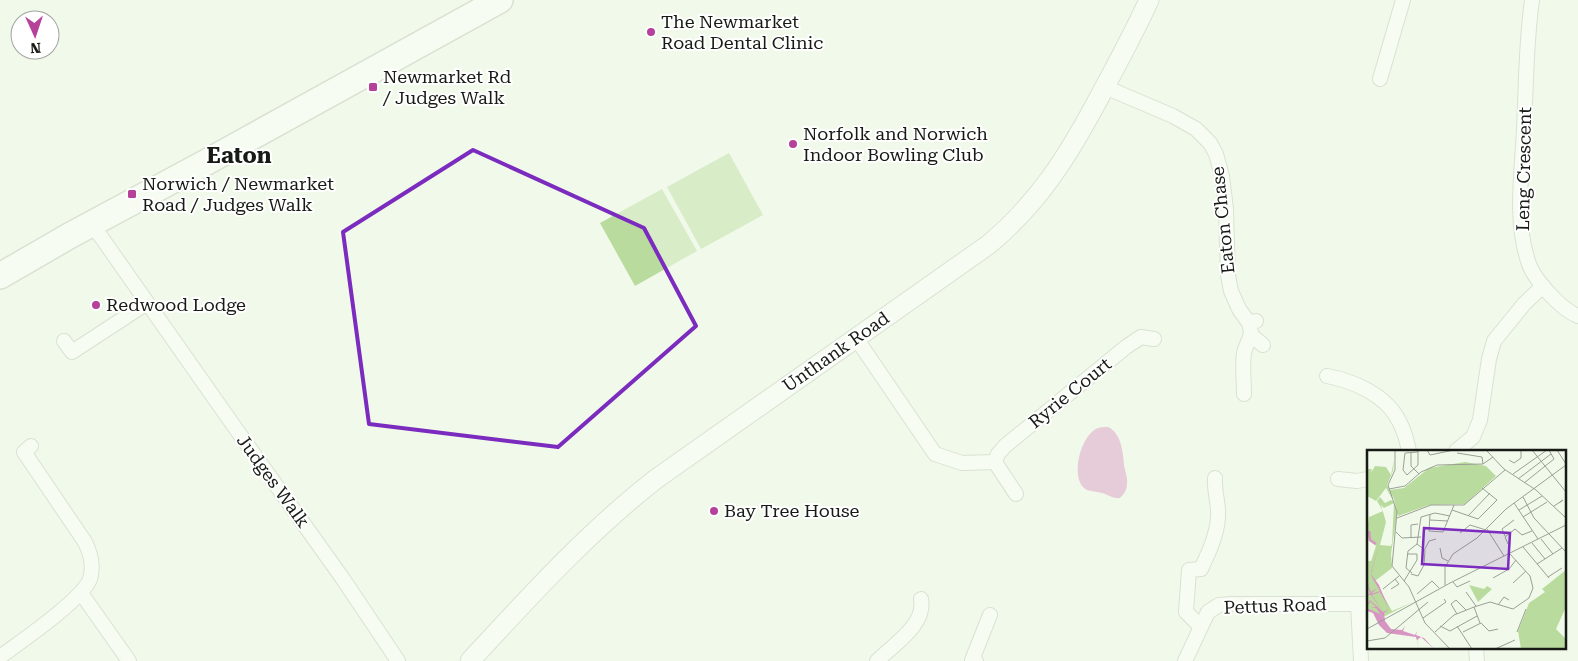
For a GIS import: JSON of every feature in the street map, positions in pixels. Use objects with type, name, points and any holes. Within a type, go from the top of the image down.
[{"type":"highway","points":[[0,276],[500,0]]},
{"type":"street","name":"Unthank Road","points":[[470,661],[570,554],[636,494],[988,244],[1020,215],[1054,176],[1082,130],[1149,0]]},
{"type":"street","points":[[1380,79],[1403,0]]},
{"type":"street","name":"Leng Crescent","points":[[1532,0],[1526,73],[1520,213],[1523,242],[1530,266],[1543,286],[1554,299],[1578,316]]},
{"type":"street","name":"Eaton Chase","points":[[1105,87],[1173,116],[1196,129],[1210,143],[1216,154],[1222,176],[1226,209],[1228,275],[1231,291],[1239,309],[1263,345]]},
{"type":"street","name":"Judges Walk","points":[[92,224],[343,579],[398,661]]},
{"type":"street","points":[[1457,450],[1473,437],[1480,420],[1489,359],[1494,341],[1524,304],[1543,286]]},
{"type":"street","points":[[71,351],[148,303]]},
{"type":"street","points":[[1244,394],[1244,351],[1252,326]]},
{"type":"street","name":"Ryrie Court","points":[[995,462],[998,454],[1005,446],[1126,347],[1141,337],[1154,339]]},
{"type":"street","points":[[856,338],[935,454],[995,462],[1016,494]]},
{"type":"street","points":[[1327,376],[1356,383],[1389,407],[1399,419],[1409,450]]},
{"type":"street","points":[[0,657],[81,593],[90,580],[92,572],[90,552],[24,452]]},
{"type":"street","points":[[1338,479],[1367,479]]},
{"type":"street","points":[[1200,626],[1186,612],[1189,570],[1201,569],[1212,548],[1218,516],[1210,485]]},
{"type":"street","points":[[81,593],[129,661]]},
{"type":"street","points":[[877,661],[913,628],[923,608],[921,599]]},
{"type":"street","points":[[1361,661],[1363,604]]},
{"type":"street","name":"Pettus Road","points":[[1185,661],[1208,612],[1219,605],[1363,604]]},
{"type":"street","points":[[976,661],[972,660],[990,615]]},
{"type":"street","points":[[1476,648],[1477,661]]},
{"type":"highlighted area","points":[[473,150],[644,228],[696,326],[558,447],[369,424],[343,232]]},
{"type":"green space","points":[[729,153],[763,215],[701,249],[667,187]]},
{"type":"green space","points":[[662,189],[697,251],[635,286],[600,223]]},
{"type":"shaded area","points":[[1108,427],[1119,438],[1127,477],[1126,490],[1120,498],[1084,488],[1080,483],[1078,475],[1079,459],[1084,442],[1096,429]]},
{"type":"place","name":"The Newmarket Road Dental Clinic","points":[[651,32]]},
{"type":"place","name":"Newmarket Rd / Judges Walk","points":[[373,87]]},
{"type":"place","name":"Norfolk and Norwich Indoor Bowling Club","points":[[793,144]]},
{"type":"place","name":"Norwich / Newmarket Road / Judges Walk","points":[[132,194]]},
{"type":"place","name":"Redwood Lodge","points":[[96,305]]},
{"type":"place","name":"Bay Tree House","points":[[714,511]]},
{"type":"district","name":"Eaton","points":[[239,155]]}]
